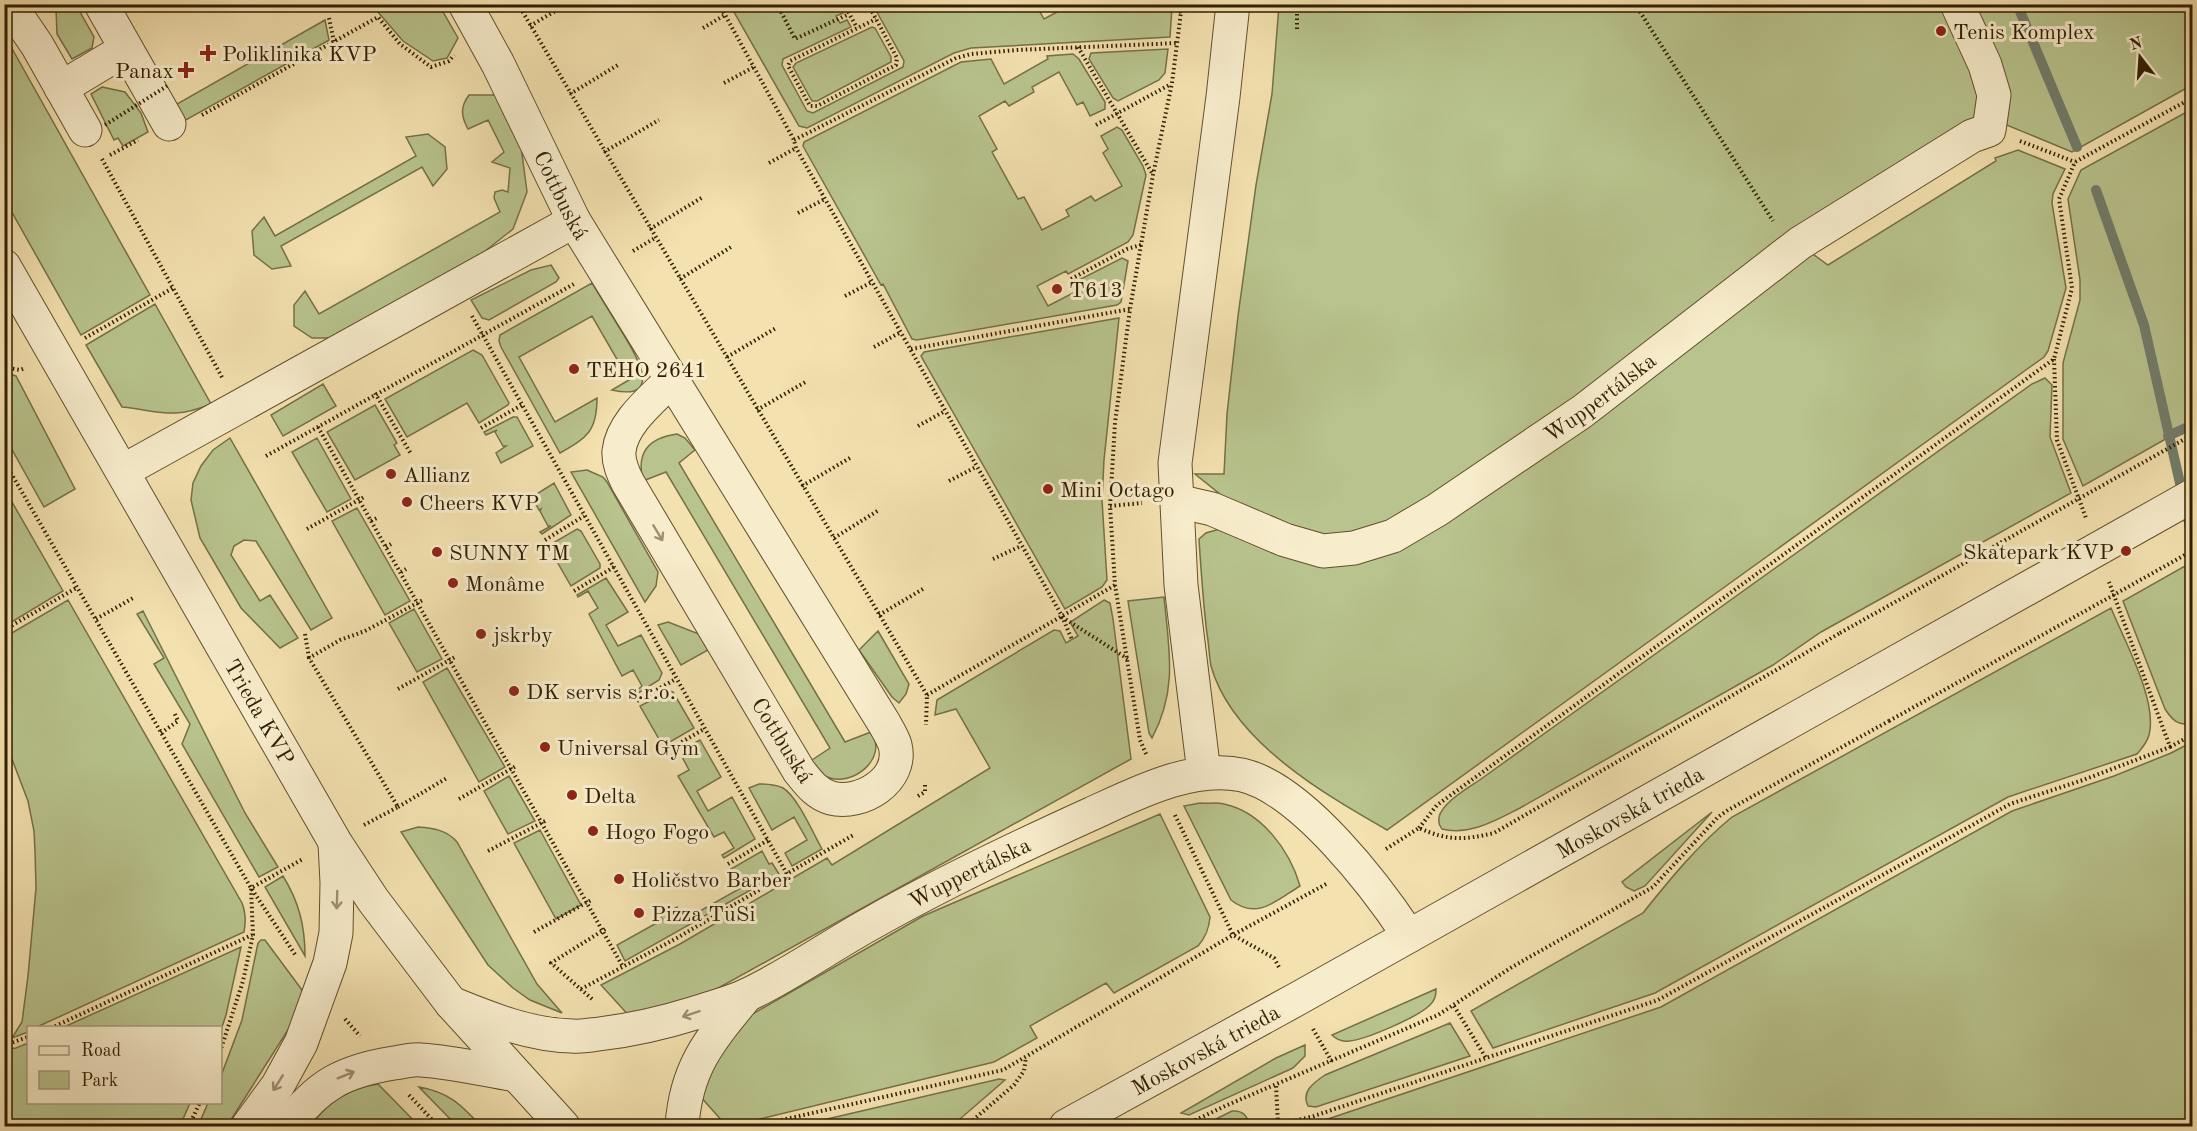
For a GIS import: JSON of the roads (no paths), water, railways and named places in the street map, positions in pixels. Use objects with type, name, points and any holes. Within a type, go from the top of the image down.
[{"type":"street","points":[[9,4],[37,45],[61,88],[95,128]]},
{"type":"street","points":[[101,4],[169,124]]},
{"type":"street","name":"Cottbuská","points":[[465,4],[498,64],[574,221],[604,268],[878,713],[895,745],[895,762],[888,778],[872,793],[850,800],[830,798],[814,790],[799,771],[628,483],[620,462],[619,452],[622,440],[635,419],[672,379]]},
{"type":"street","points":[[1204,773],[1181,585],[1175,463],[1222,108],[1233,4]]},
{"type":"street","name":"Wuppertálska","points":[[1177,501],[1212,509],[1286,540],[1323,551],[1354,548],[1394,536],[1437,510],[1583,411],[1792,248],[1896,181],[1972,136],[1989,130],[1994,95],[1985,65],[1957,4]]},
{"type":"street","points":[[61,88],[126,49]]},
{"type":"street","points":[[123,471],[574,221]]},
{"type":"street","name":"Trieda KVP","points":[[4,266],[335,842],[373,900],[452,1003],[563,1126]]},
{"type":"street","name":"Moskovská trieda","points":[[1066,1126],[2193,496]]},
{"type":"street","name":"Wuppertálska","points":[[746,996],[872,923],[977,866],[1160,784],[1204,773],[1242,775],[1259,781],[1293,802],[1358,866],[1388,904],[1409,936]]},
{"type":"street","points":[[248,1126],[278,1085],[300,1044],[330,963],[336,933],[335,842]]},
{"type":"street","points":[[452,1003],[500,1023],[573,1037],[658,1024],[746,996]]},
{"type":"street","points":[[682,1126],[684,1101],[700,1057],[712,1038],[746,996]]},
{"type":"street","points":[[287,1126],[303,1105],[330,1082],[356,1071],[419,1060],[516,1075]]},
{"type":"waterway","points":[[2017,4],[2077,147]]},
{"type":"waterway","points":[[2096,190],[2144,325],[2192,536]]},
{"type":"waterway","points":[[2168,436],[2192,425]]},
{"type":"place","name":"Tenis Komplex","points":[[1941,31]]},
{"type":"place","name":"Poliklinika KVP","points":[[208,53]]},
{"type":"place","name":"Panax","points":[[186,70]]},
{"type":"place","name":"T613","points":[[1057,289]]},
{"type":"place","name":"TEHO 2641","points":[[574,369]]},
{"type":"place","name":"Allianz","points":[[391,474]]},
{"type":"place","name":"Mini Octago","points":[[1048,489]]},
{"type":"place","name":"Cheers KVP","points":[[407,502]]},
{"type":"place","name":"Skatepark KVP","points":[[2126,551]]},
{"type":"place","name":"SUNNY TM","points":[[437,552]]},
{"type":"place","name":"Monâme","points":[[453,583]]},
{"type":"place","name":"jskrby","points":[[481,634]]},
{"type":"place","name":"DK servis s.r.o.","points":[[514,691]]},
{"type":"place","name":"Universal Gym","points":[[545,747]]},
{"type":"place","name":"Delta","points":[[572,795]]},
{"type":"place","name":"Hogo Fogo","points":[[593,831]]},
{"type":"place","name":"Holičstvo Barber","points":[[619,879]]},
{"type":"place","name":"Pizza TuSi","points":[[639,913]]}]
